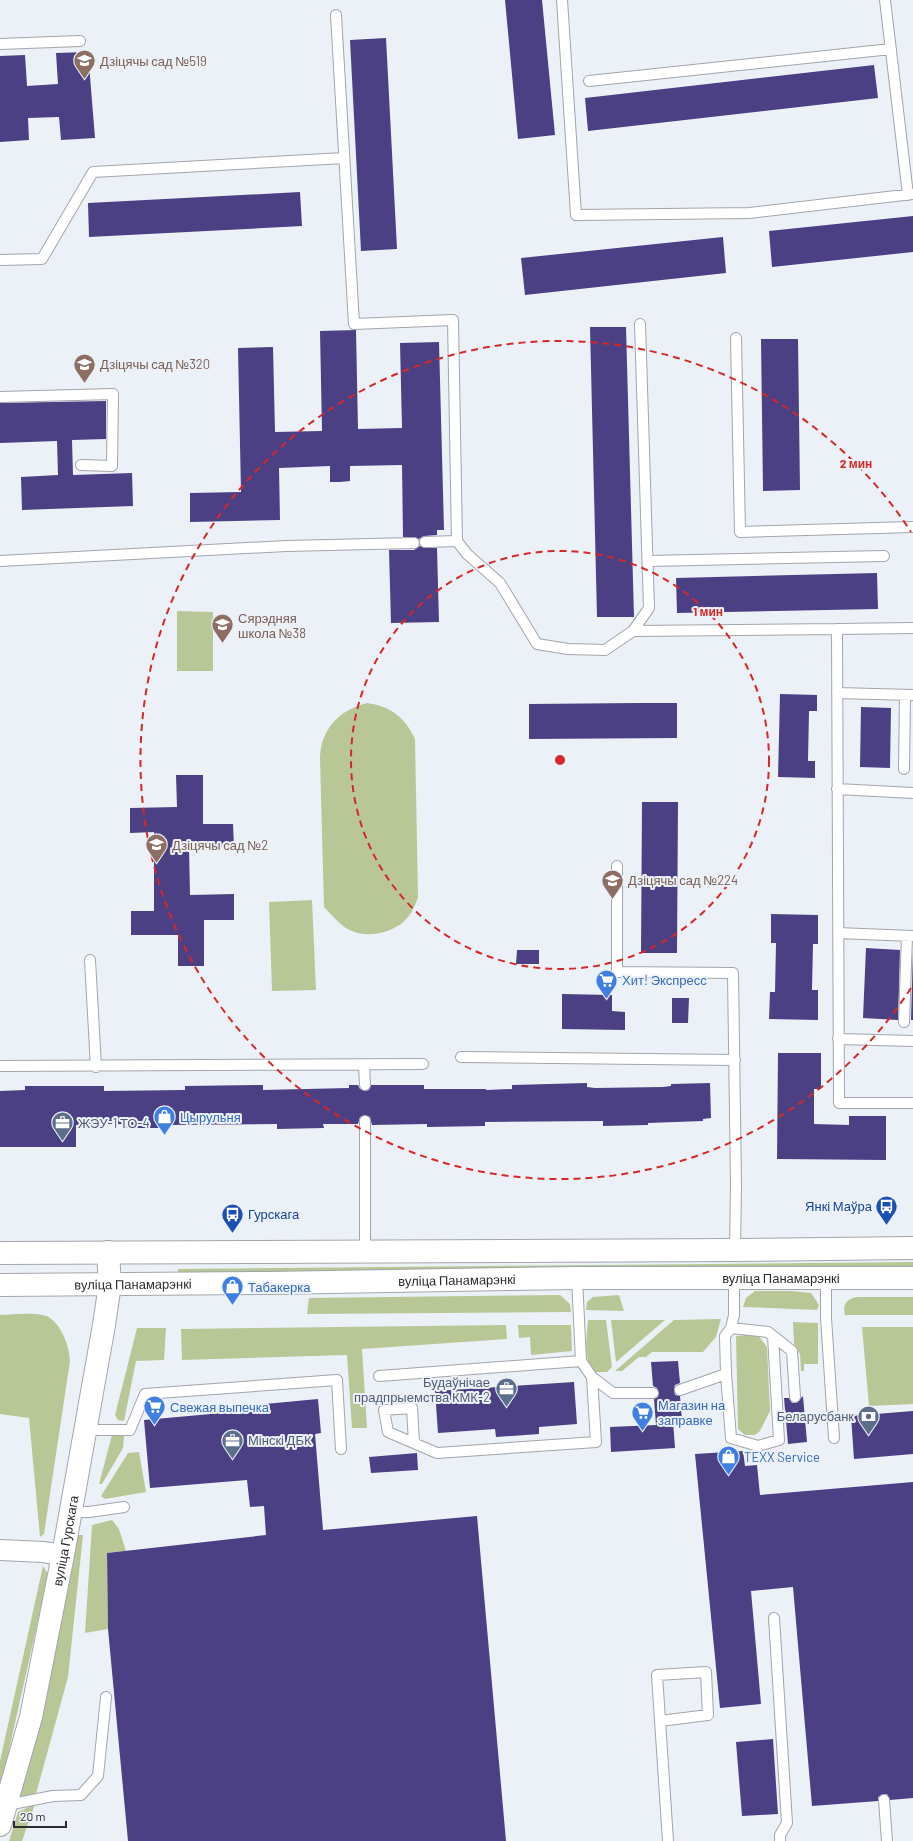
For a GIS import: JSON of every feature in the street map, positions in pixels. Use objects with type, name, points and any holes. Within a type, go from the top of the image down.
[{"type":"main road","name":"вуліца Панамарэнкі","points":[[0,1252],[365,1252],[913,1248]]},
{"type":"main road","name":"вуліца Гурскага","points":[[2,1812],[31,1717],[63,1555],[86,1430],[110,1284],[108,1252]]},
{"type":"main road","name":"вуліца Панамарэнкі","points":[[0,1285],[277,1283],[577,1278],[913,1278]]},
{"type":"street","points":[[0,1550],[44,1552],[63,1555]]},
{"type":"lane","points":[[562,0],[576,215],[749,213],[910,195],[885,0]]},
{"type":"lane","points":[[336,15],[354,324],[452,320],[457,541],[467,554],[500,583],[537,644],[568,649],[605,650],[633,632],[649,608],[640,324]]},
{"type":"lane","points":[[0,44],[80,41]]},
{"type":"lane","points":[[589,81],[891,49]]},
{"type":"lane","points":[[0,260],[42,259],[92,172],[344,158]]},
{"type":"lane","points":[[736,338],[740,532],[913,527]]},
{"type":"lane","points":[[0,397],[113,394],[112,466],[80,465]]},
{"type":"lane","points":[[425,542],[457,541]]},
{"type":"lane","points":[[0,561],[286,546],[414,543]]},
{"type":"lane","points":[[648,561],[884,556]]},
{"type":"lane","points":[[633,632],[913,628]]},
{"type":"lane","points":[[837,629],[838,1103],[913,1103]]},
{"type":"lane","points":[[837,693],[909,695],[904,769]]},
{"type":"lane","points":[[837,789],[913,793]]},
{"type":"lane","points":[[617,866],[617,972],[733,973],[735,1060],[735,1250]]},
{"type":"lane","points":[[838,933],[910,936],[904,1022]]},
{"type":"lane","points":[[90,960],[96,1067]]},
{"type":"lane","points":[[838,1039],[913,1040]]},
{"type":"lane","points":[[461,1057],[735,1060]]},
{"type":"lane","points":[[0,1066],[96,1067],[423,1064]]},
{"type":"lane","points":[[364,1065],[365,1085]]},
{"type":"lane","points":[[365,1121],[365,1252]]},
{"type":"lane","points":[[826,1277],[826,1318],[834,1438]]},
{"type":"lane","points":[[577,1278],[582,1361],[592,1377],[613,1393],[653,1393]]},
{"type":"lane","points":[[734,1278],[734,1315],[731,1328],[725,1336],[726,1374],[731,1438],[758,1446],[779,1440],[773,1336]]},
{"type":"lane","points":[[731,1328],[768,1332],[792,1351],[795,1397]]},
{"type":"lane","points":[[379,1376],[582,1361]]},
{"type":"lane","points":[[680,1390],[726,1374]]},
{"type":"lane","points":[[414,1443],[437,1453],[596,1442],[592,1377]]},
{"type":"lane","points":[[86,1430],[130,1430],[145,1394],[337,1380],[341,1449]]},
{"type":"lane","points":[[71,1512],[89,1512],[124,1507]]},
{"type":"lane","points":[[774,1618],[787,1823],[780,1835],[780,1841]]},
{"type":"lane","points":[[660,1721],[708,1715],[706,1672],[657,1675],[660,1721],[668,1841]]},
{"type":"lane","points":[[2,1812],[53,1796],[81,1795],[98,1776],[106,1697]]},
{"type":"lane","points":[[884,1800],[887,1841]]},
{"type":"green space","points":[[177,611],[213,612],[213,671],[177,671]]},
{"type":"green space","points":[[367,703],[383,707],[396,714],[407,725],[415,739],[418,897],[410,914],[397,927],[385,932],[371,934],[358,933],[344,927],[324,907],[320,758],[324,738],[333,722],[348,710]]},
{"type":"green space","points":[[312,900],[316,990],[272,991],[269,902]]},
{"type":"green space","points":[[913,1262],[913,1269],[178,1276],[178,1269]]},
{"type":"green space","points":[[755,1291],[792,1291],[811,1293],[819,1305],[817,1310],[743,1307],[746,1298]]},
{"type":"green space","points":[[560,1295],[570,1304],[571,1312],[307,1314],[309,1298]]},
{"type":"green space","points":[[619,1295],[624,1311],[586,1310],[587,1302],[593,1297]]},
{"type":"green space","points":[[857,1297],[913,1297],[913,1315],[845,1315],[844,1308],[846,1303],[850,1299]]},
{"type":"green space","points":[[33,1314],[50,1318],[62,1332],[67,1343],[70,1361],[44,1534],[40,1537],[29,1418],[0,1414],[0,1315]]},
{"type":"green space","points":[[721,1319],[716,1337],[703,1352],[652,1352],[646,1357],[639,1357],[622,1371],[615,1371],[674,1320]]},
{"type":"green space","points":[[588,1320],[606,1320],[612,1367],[607,1372],[595,1372],[588,1361],[586,1340]]},
{"type":"green space","points":[[611,1320],[665,1320],[616,1362]]},
{"type":"green space","points":[[793,1322],[818,1323],[818,1364],[804,1364],[804,1371],[801,1371],[800,1354],[794,1344]]},
{"type":"green space","points":[[506,1325],[507,1339],[362,1349],[367,1428],[352,1428],[347,1355],[182,1360],[181,1329]]},
{"type":"green space","points":[[518,1325],[571,1325],[572,1351],[531,1355],[530,1337],[519,1338]]},
{"type":"green space","points":[[862,1327],[913,1327],[913,1404],[869,1406]]},
{"type":"green space","points":[[137,1328],[166,1328],[164,1360],[136,1361],[124,1421],[118,1420],[115,1415]]},
{"type":"green space","points":[[757,1334],[767,1347],[770,1411],[760,1431],[755,1435],[745,1435],[738,1429],[736,1336]]},
{"type":"green space","points":[[112,1435],[124,1436],[123,1448],[102,1484],[99,1484]]},
{"type":"green space","points":[[139,1452],[146,1492],[105,1499],[101,1496],[128,1453]]},
{"type":"green space","points":[[112,1520],[119,1529],[126,1551],[107,1553],[108,1629],[85,1633],[92,1525]]},
{"type":"green space","points":[[78,1535],[83,1535],[68,1677],[36,1794],[18,1798],[71,1542]]},
{"type":"green space","points":[[43,1566],[48,1574],[47,1580],[0,1790],[0,1761]]},
{"type":"green space","points":[[35,1804],[22,1841],[9,1841],[18,1812]]},
{"type":"building","points":[[505,0],[542,0],[555,135],[518,139]]},
{"type":"building","points":[[386,38],[397,249],[361,251],[350,40]]},
{"type":"building","points":[[88,52],[95,138],[61,140],[59,117],[28,118],[29,140],[0,142],[0,56],[25,55],[27,86],[58,84],[56,53]]},
{"type":"building","points":[[874,65],[878,98],[588,131],[585,98]]},
{"type":"building","points":[[300,192],[302,226],[89,237],[88,203]]},
{"type":"building","points":[[913,216],[913,252],[772,267],[769,231]]},
{"type":"building","points":[[723,237],[726,273],[525,295],[521,258]]},
{"type":"building","points":[[590,327],[626,327],[634,617],[597,617]]},
{"type":"building","points":[[356,330],[358,429],[402,428],[400,343],[439,342],[444,530],[437,530],[437,535],[424,536],[419,539],[414,537],[403,537],[402,465],[350,466],[350,481],[340,482],[330,482],[330,466],[279,468],[280,520],[190,522],[190,493],[241,492],[238,348],[273,347],[275,432],[322,431],[320,331]]},
{"type":"building","points":[[761,339],[798,339],[800,490],[763,491]]},
{"type":"building","points":[[106,401],[106,439],[72,440],[73,475],[132,473],[133,506],[22,510],[21,477],[58,475],[57,441],[0,443],[0,403]]},
{"type":"building","points":[[420,546],[425,548],[437,548],[439,622],[391,623],[389,550],[414,550]]},
{"type":"building","points":[[877,573],[878,609],[677,613],[676,578]]},
{"type":"building","points":[[780,694],[817,695],[817,711],[809,711],[808,761],[815,761],[815,778],[778,777]]},
{"type":"building","points":[[677,703],[677,738],[529,739],[529,704]]},
{"type":"building","points":[[861,707],[891,708],[890,768],[860,767]]},
{"type":"building","points":[[176,775],[203,775],[203,824],[233,824],[234,847],[189,847],[190,895],[234,894],[234,920],[204,920],[204,966],[178,966],[178,935],[131,935],[131,911],[154,911],[154,832],[130,833],[130,808],[177,807]]},
{"type":"building","points":[[642,802],[678,802],[677,953],[641,953]]},
{"type":"building","points":[[771,914],[818,915],[818,944],[813,944],[812,990],[818,990],[818,1020],[769,1019],[770,992],[775,992],[776,943],[771,943]]},
{"type":"building","points":[[866,948],[900,950],[898,1020],[863,1018]]},
{"type":"building","points":[[517,950],[539,950],[539,964],[516,964]]},
{"type":"building","points":[[913,950],[913,1020],[911,1020]]},
{"type":"building","points":[[562,994],[612,995],[612,1011],[625,1012],[625,1030],[562,1029]]},
{"type":"building","points":[[672,998],[689,998],[688,1023],[672,1023]]},
{"type":"building","points":[[778,1053],[821,1053],[821,1089],[814,1089],[814,1124],[849,1125],[849,1116],[886,1116],[886,1160],[777,1159]]},
{"type":"building","points":[[587,1083],[587,1087],[595,1088],[663,1087],[671,1086],[671,1084],[710,1083],[711,1118],[703,1119],[703,1121],[648,1123],[648,1125],[603,1126],[603,1121],[485,1122],[485,1126],[427,1127],[427,1124],[372,1125],[370,1117],[365,1115],[360,1117],[358,1124],[323,1124],[324,1128],[277,1129],[277,1124],[161,1125],[161,1128],[124,1128],[124,1124],[76,1125],[76,1147],[0,1147],[0,1091],[25,1090],[25,1086],[104,1086],[104,1091],[185,1090],[185,1086],[263,1085],[263,1090],[349,1088],[349,1085],[358,1085],[360,1089],[365,1091],[369,1090],[371,1085],[424,1085],[424,1089],[486,1090],[512,1089],[512,1085]]},
{"type":"building","points":[[678,1361],[680,1383],[675,1385],[674,1389],[675,1395],[680,1396],[682,1420],[673,1421],[675,1448],[611,1452],[610,1427],[656,1425],[654,1399],[658,1397],[659,1393],[657,1388],[653,1386],[651,1362]]},
{"type":"building","name":"Будаўнічае прадпрыемства КМК-2","points":[[574,1382],[577,1424],[539,1427],[539,1434],[496,1437],[495,1429],[438,1433],[435,1391]]},
{"type":"building","points":[[803,1396],[807,1442],[788,1444],[784,1398],[789,1398],[792,1403],[796,1403]]},
{"type":"building","points":[[318,1399],[321,1433],[315,1434],[323,1530],[477,1516],[506,1841],[128,1841],[108,1629],[107,1553],[266,1535],[264,1506],[250,1507],[247,1480],[150,1488],[144,1420],[222,1413],[222,1408]]},
{"type":"building","points":[[913,1411],[913,1454],[854,1459],[851,1416]]},
{"type":"building","points":[[743,1451],[745,1466],[757,1465],[760,1495],[913,1482],[913,1798],[890,1800],[887,1794],[883,1794],[878,1797],[878,1801],[812,1806],[793,1587],[751,1591],[761,1704],[720,1708],[695,1454]]},
{"type":"building","points":[[417,1453],[418,1470],[371,1473],[369,1457]]},
{"type":"building","points":[[773,1739],[778,1814],[742,1816],[736,1742]]},
{"type":"place","name":"Дзіцячы сад №519","points":[[84,80]]},
{"type":"place","name":"Дзіцячы сад №320","points":[[84,384]]},
{"type":"place","name":"Сярэдняя школа №38","points":[[223,644]]},
{"type":"place","name":"Дзіцячы сад №2","points":[[156,864]]},
{"type":"place","name":"Дзіцячы сад №224","points":[[612,900]]},
{"type":"place","name":"Хит! Экспресс","points":[[606,1000]]},
{"type":"place","name":"Цырульня","points":[[165,1136]]},
{"type":"place","name":"ЖЭУ-1 ТО-4","points":[[63,1142]]},
{"type":"place","name":"Янкі Маўра","points":[[887,1226]]},
{"type":"place","name":"Гурскага","points":[[232,1234]]},
{"type":"place","name":"Табакерка","points":[[233,1306]]},
{"type":"place","name":"Будаўнічае прадпрыемства КМК-2","points":[[506,1408]]},
{"type":"place","name":"Свежая выпечка","points":[[155,1426]]},
{"type":"place","name":"Магазин на заправке","points":[[642,1432]]},
{"type":"place","name":"Беларусбанк","points":[[869,1436]]},
{"type":"place","name":"Мінскі ДБК","points":[[232,1460]]},
{"type":"place","name":"TEXX Service","points":[[728,1476]]}]
